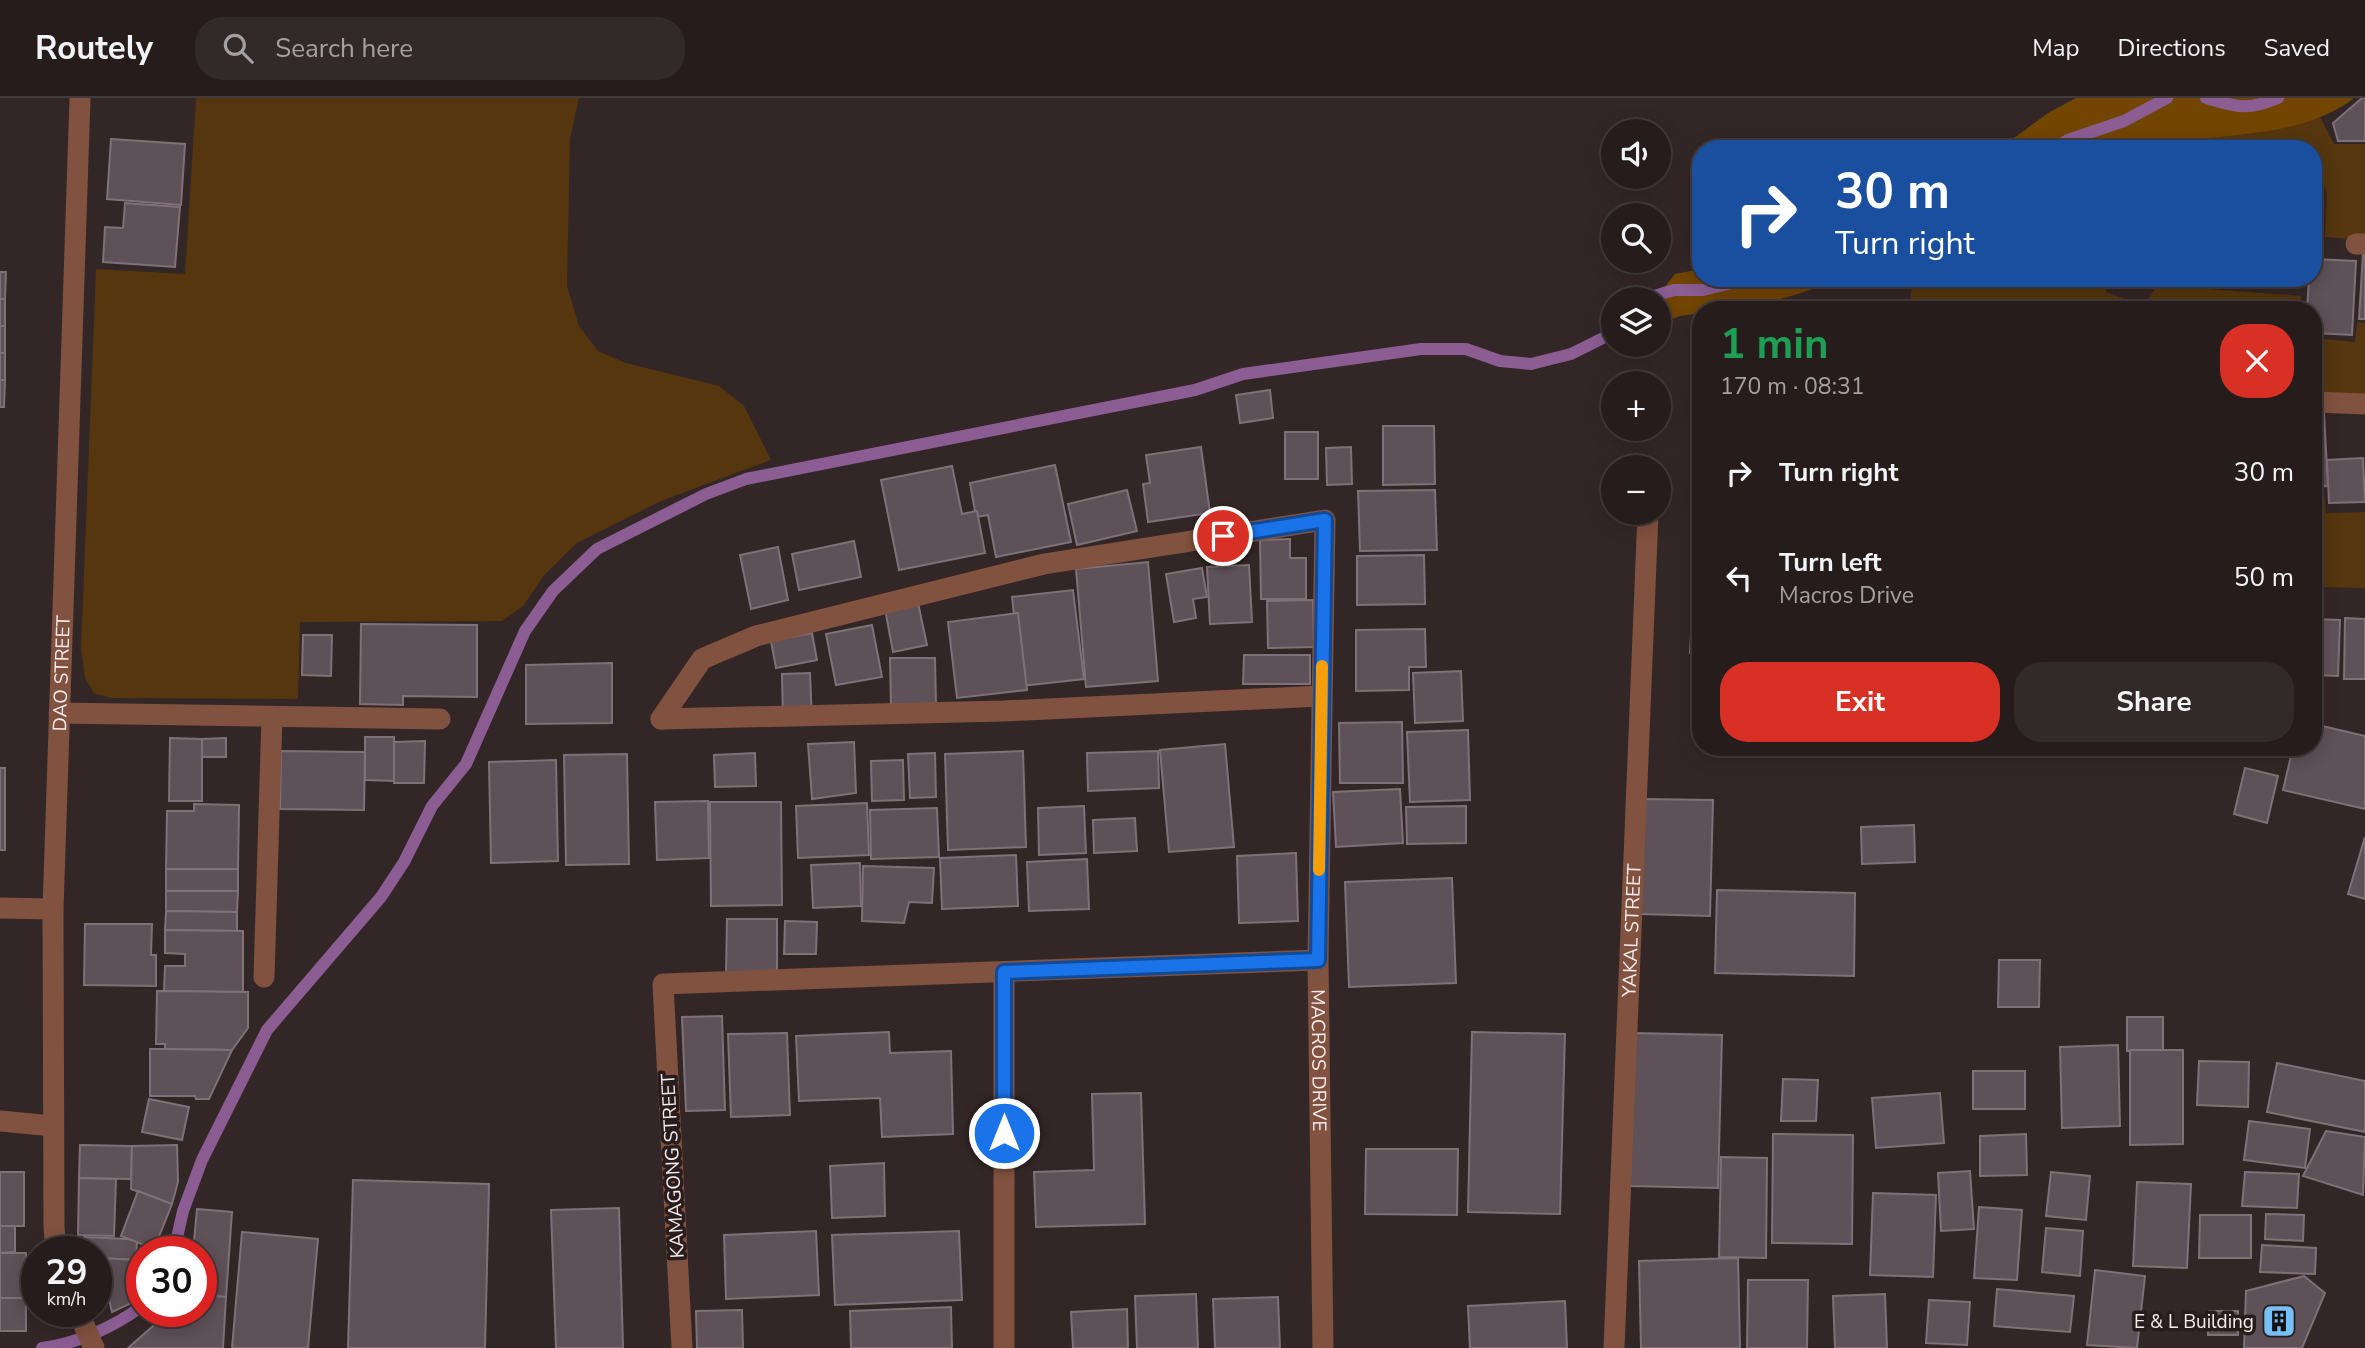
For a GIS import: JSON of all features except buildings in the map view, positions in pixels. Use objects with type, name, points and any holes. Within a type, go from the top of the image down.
[{"type":"street","name":"DAO STREET","points":[[56,1236],[53,909],[80,98]]},
{"type":"street","points":[[2322,402],[2365,404]]},
{"type":"street","name":"MACROS DRIVE","points":[[1321,696],[1003,711],[661,719],[702,659],[756,636],[1044,564],[1325,520],[1318,960],[1323,1348]]},
{"type":"street","name":"YAKAL STREET","points":[[1614,1348],[1648,525]]},
{"type":"street","points":[[59,713],[440,719]]},
{"type":"street","points":[[264,977],[272,717]]},
{"type":"street","points":[[0,908],[53,909]]},
{"type":"street","points":[[1004,1348],[1004,972],[1318,960]]},
{"type":"street","name":"KAMAGONG STREET","points":[[682,1348],[663,984],[1004,972]]},
{"type":"street","points":[[0,1121],[53,1126]]},
{"type":"street","points":[[85,1327],[94,1348]]},
{"type":"shaded area","points":[[196,98],[579,98],[570,139],[567,286],[579,326],[598,351],[626,363],[719,386],[744,406],[771,460],[661,501],[577,543],[545,574],[523,606],[502,621],[300,622],[298,699],[110,698],[94,693],[85,678],[81,649],[96,269],[185,274]]},
{"type":"shaded area","points":[[2076,98],[2354,98],[2332,112],[2307,122],[2248,134],[2153,140],[2011,140],[2048,113]]},
{"type":"shaded area","points":[[2320,117],[2334,144],[2365,144],[2365,240],[2325,237],[2327,193],[2322,181],[2322,140],[2191,138],[2253,134]]},
{"type":"shaded area","points":[[1692,271],[1692,287],[1817,287],[1772,301],[1692,301],[1692,314],[1671,319],[1671,287],[1665,287],[1675,274]]},
{"type":"shaded area","points":[[1912,287],[2106,287],[2106,292],[2131,301],[1910,301]]},
{"type":"shaded area","points":[[2156,287],[2301,296],[2301,301],[2148,301]]},
{"type":"shaded area","points":[[2357,322],[2365,323],[2365,396],[2322,394],[2322,339],[2355,342]]},
{"type":"shaded area","points":[[2322,490],[2326,513],[2365,512],[2365,588],[2322,587]]},
{"type":"waterway","points":[[2068,140],[2124,121],[2167,98]]},
{"type":"waterway","points":[[2206,98],[2242,106],[2258,105],[2278,98]]},
{"type":"waterway","points":[[1671,291],[1716,287]]},
{"type":"waterway","points":[[177,1236],[183,1211],[202,1160],[267,1030],[381,897],[404,862],[432,806],[466,764],[525,631],[553,591],[597,549],[706,494],[746,479],[1195,390],[1243,374],[1421,349],[1466,349],[1500,361],[1531,364],[1571,354],[1601,339]]},
{"type":"waterway","points":[[42,1348],[68,1343],[126,1316]]},
{"type":"slow traffic","points":[[1319,870],[1322,666]]},
{"type":"place","name":"E & L Building","points":[[2279,1321]]},
{"type":"route","points":[[1004,1133],[1004,972],[1318,960],[1325,520],[1223,536]]}]
